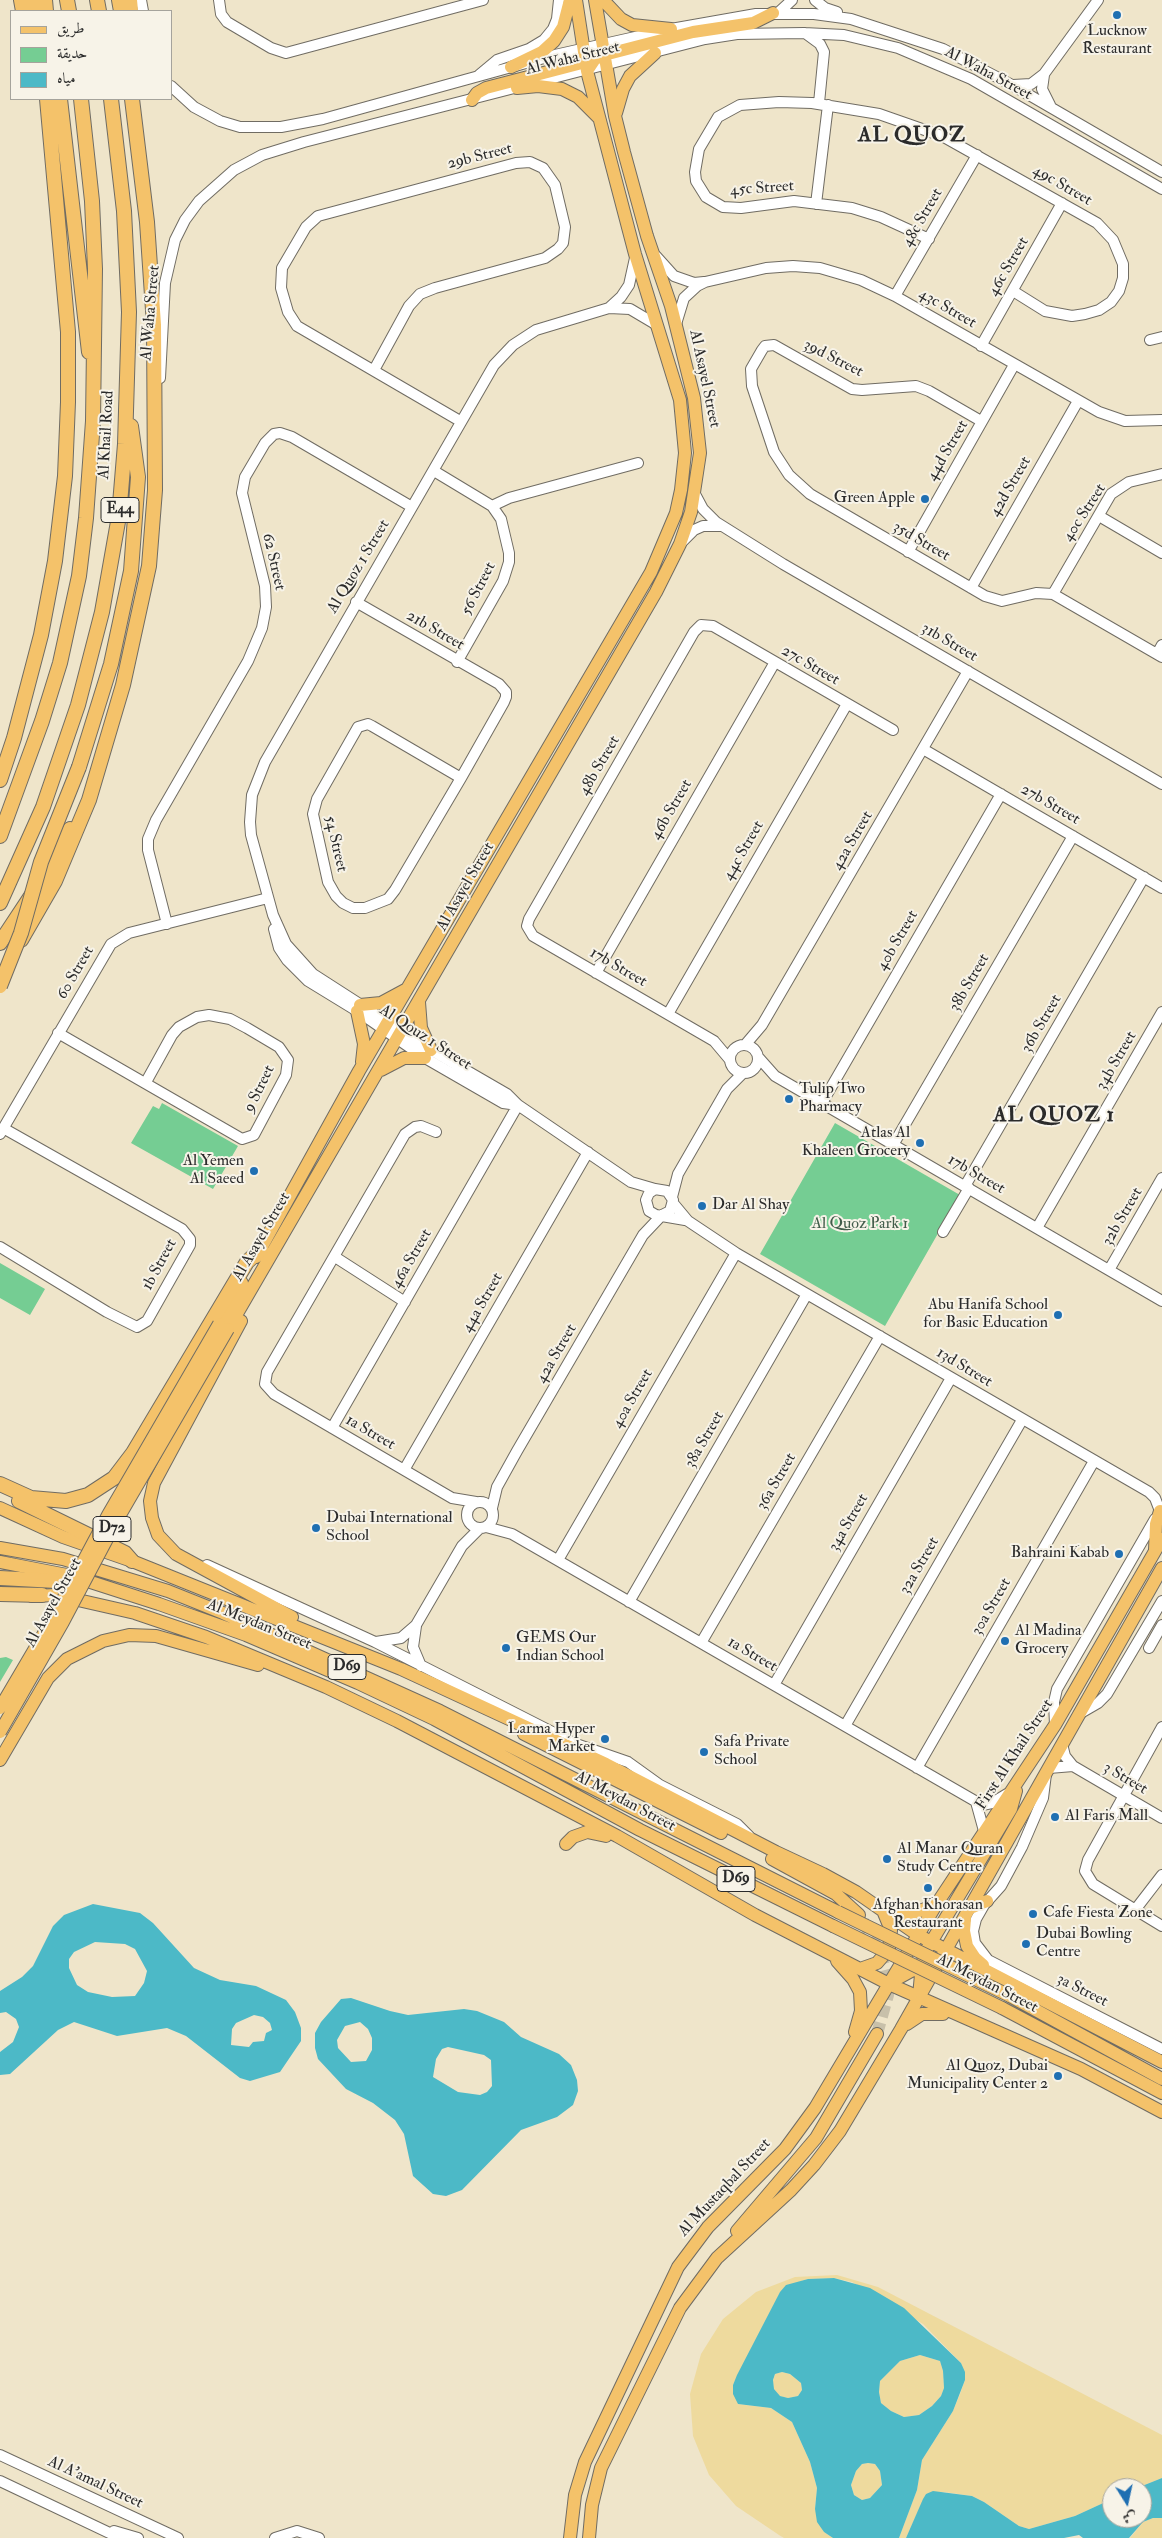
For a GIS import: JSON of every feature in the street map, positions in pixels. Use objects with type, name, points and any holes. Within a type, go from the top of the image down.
[{"type":"highway","points":[[40,100],[52,143]]},
{"type":"highway","points":[[0,780],[22,710],[42,626],[55,561],[64,485],[68,418],[68,332],[47,100]]},
{"type":"highway","points":[[60,100],[84,322],[95,380]]},
{"type":"highway","name":"Al Khail Road","points":[[0,836],[52,692],[73,606],[86,518],[95,380],[94,234],[81,100]]},
{"type":"highway","name":"Al Khail Road","points":[[0,903],[32,836],[50,791],[92,656],[111,567],[119,516],[126,408],[129,292],[122,187],[112,100]]},
{"type":"highway","points":[[0,970],[26,933],[51,890],[67,857],[89,800],[123,685],[146,585],[154,508],[155,416],[151,265],[134,100]]},
{"type":"highway","points":[[0,986],[22,934],[41,862],[79,767],[111,664],[124,607],[134,551],[137,459],[126,408]]},
{"type":"highway","points":[[0,943],[37,887],[89,800]]},
{"type":"highway","points":[[0,1484],[43,1500],[66,1501],[88,1495],[114,1478],[133,1453],[247,1262],[266,1252]]},
{"type":"highway","points":[[0,1490],[117,1548],[128,1554],[132,1561]]},
{"type":"highway","points":[[0,1578],[56,1581],[72,1576]]},
{"type":"highway","points":[[0,1594],[42,1595]]},
{"type":"main road","points":[[511,67],[542,52],[554,41],[563,26],[570,0]]},
{"type":"main road","name":"Al Asayel Street","points":[[266,1252],[359,1071],[410,988],[651,572],[667,539],[681,490],[684,436],[676,384],[635,254],[586,60],[576,0]]},
{"type":"main road","name":"Al Asayel Street","points":[[0,1732],[63,1622],[223,1327],[266,1252],[377,1073],[656,592],[680,544],[695,494],[700,454],[698,416],[676,324],[652,251],[615,116],[595,0]]},
{"type":"main road","points":[[603,0],[621,19],[632,25],[671,29]]},
{"type":"main road","points":[[472,100],[477,93],[486,88],[692,32],[753,22],[775,13]]},
{"type":"main road","points":[[615,116],[630,76],[655,53]]},
{"type":"main road","points":[[517,88],[538,86],[562,89],[578,97],[600,119]]},
{"type":"main road","points":[[359,1071],[364,1044],[358,1008],[382,1003],[410,988]]},
{"type":"main road","points":[[377,1073],[398,1060],[428,1054],[421,1028],[419,1001]]},
{"type":"main road","points":[[266,1252],[268,1270],[154,1483],[150,1501],[152,1518],[163,1542],[176,1554],[287,1614],[309,1631]]},
{"type":"main road","name":"Al Asayel Street","points":[[0,1708],[108,1515],[223,1327]]},
{"type":"main road","points":[[0,1508],[63,1537],[132,1561],[401,1669],[606,1764],[824,1874],[856,1892],[918,1935],[1162,2062]]},
{"type":"main road","points":[[1155,1551],[1156,1524],[1161,1509]]},
{"type":"main road","name":"First Al Khail Street","points":[[889,1984],[936,1905],[1055,1725],[1162,1540]]},
{"type":"main road","name":"Al Meydan Street","points":[[0,1548],[63,1559],[168,1592],[223,1613],[432,1708],[838,1912],[1010,1996],[1162,2079]]},
{"type":"main road","name":"Al Meydan Street","points":[[0,1562],[72,1576],[217,1624],[358,1683],[440,1723],[640,1830],[1002,2008],[1162,2093]]},
{"type":"main road","name":"First Al Khail Street","points":[[916,1997],[938,1963],[1162,1568]]},
{"type":"main road","points":[[0,1600],[42,1595],[87,1601],[135,1613],[206,1637],[266,1661],[397,1721],[617,1836],[755,1915],[889,1984],[959,2017],[1082,2069],[1162,2112]]},
{"type":"main road","points":[[0,1760],[43,1686],[67,1660],[103,1641],[142,1635],[169,1638],[253,1665],[266,1661]]},
{"type":"main road","points":[[495,1712],[505,1724],[548,1747],[740,1842],[828,1888],[844,1899],[859,1915]]},
{"type":"main road","points":[[548,1747],[554,1756],[669,1821],[677,1830]]},
{"type":"main road","points":[[519,1786],[536,1786],[628,1828],[640,1830]]},
{"type":"main road","points":[[919,1967],[930,1941],[1011,1809],[1014,1788]]},
{"type":"main road","points":[[566,1844],[573,1837],[587,1832],[610,1837],[617,1836]]},
{"type":"main road","points":[[987,1901],[967,1912],[965,1939],[971,1952],[980,1963],[1001,1975],[1005,1980]]},
{"type":"main road","points":[[886,1913],[911,1914],[936,1905]]},
{"type":"main road","points":[[860,1969],[878,1963],[889,1949],[891,1930],[886,1913]]},
{"type":"main road","points":[[589,2538],[594,2496],[608,2451],[680,2308],[702,2276],[727,2248],[779,2202],[823,2154],[848,2119],[901,2029],[916,1997],[919,1967],[918,1935]]},
{"type":"main road","points":[[889,1984],[946,1949]]},
{"type":"main road","points":[[832,1954],[854,1980],[862,2001],[862,2011],[849,2051]]},
{"type":"main road","points":[[860,1969],[896,1972],[938,1963],[955,1963],[994,1980],[1005,1980]]},
{"type":"main road","name":"Al Mustaqbal Street","points":[[570,2538],[572,2512],[580,2478],[592,2446],[678,2267],[708,2227],[785,2149],[815,2108],[889,1984]]},
{"type":"main road","points":[[901,2029],[916,2017],[929,2012],[959,2017]]},
{"type":"main road","points":[[727,2248],[741,2226],[789,2173],[816,2138],[877,2034]]},
{"type":"main road","points":[[1132,2045],[1148,2041]]},
{"type":"main road","points":[[564,2538],[572,2512]]},
{"type":"street","points":[[219,0],[221,14],[227,22],[271,48],[286,53],[466,2],[483,0]]},
{"type":"street","points":[[477,76],[496,60],[529,49],[544,40],[554,25],[559,0]]},
{"type":"street","points":[[775,13],[792,0]]},
{"type":"street","points":[[816,0],[825,8],[851,19]]},
{"type":"street","points":[[1012,85],[1031,84],[1044,74],[1098,0]]},
{"type":"street","name":"Al Waha Street","points":[[155,416],[160,377],[164,299],[168,266],[179,230],[206,192],[234,170],[262,155],[304,142],[517,88],[671,29],[729,18],[775,13],[814,14],[851,19],[943,49],[1012,85],[1162,172]]},
{"type":"street","points":[[804,33],[820,44],[824,52],[823,104],[816,204]]},
{"type":"street","name":"Al Waha Street","points":[[604,55],[655,53],[699,41],[737,34],[804,33],[844,35],[879,42],[939,63],[971,79],[1162,188]]},
{"type":"street","name":"Al Waha Street","points":[[172,87],[186,101],[211,117],[240,127],[267,128],[309,123],[511,67],[586,60]]},
{"type":"street","points":[[1044,74],[1042,89],[1045,100],[1053,109]]},
{"type":"street","name":"45c Street","points":[[823,104],[779,102],[731,108],[718,117],[704,137],[695,172],[700,190],[714,203],[723,207],[741,208],[781,202],[816,204],[871,213],[929,239]]},
{"type":"street","name":"49c Street","points":[[823,104],[871,112],[913,124],[942,136],[1097,223],[1113,240],[1123,264],[1123,278],[1119,291],[1111,302],[1099,310],[1072,316],[1045,311],[1013,290]]},
{"type":"street","name":"48c Street","points":[[895,296],[977,155]]},
{"type":"street","name":"29b Street","points":[[374,370],[409,306],[420,294],[435,288],[545,258],[558,249],[565,235],[565,227],[555,185],[543,168],[530,162],[516,163],[318,216],[306,227],[282,268],[282,288],[288,312],[297,326],[304,332],[374,370],[460,422]]},
{"type":"street","name":"46c Street","points":[[981,346],[1062,203]]},
{"type":"street","name":"43c Street","points":[[652,251],[674,276],[694,283],[766,268],[806,267],[847,275],[895,296],[1078,401],[1118,419],[1140,422],[1162,420]]},
{"type":"street","points":[[609,308],[621,298],[629,285],[635,254]]},
{"type":"street","name":"43c Street","points":[[676,324],[684,298],[697,286],[705,282]]},
{"type":"street","name":"Al Quoz 1 Street","points":[[273,915],[251,835],[250,808],[252,795],[265,762],[356,602],[434,471],[490,370],[513,345],[549,324],[609,308],[630,309],[658,325]]},
{"type":"street","points":[[1150,340],[1162,337]]},
{"type":"street","name":"39d Street","points":[[758,355],[765,346],[774,344],[857,390],[909,385],[923,388],[982,421]]},
{"type":"street","name":"35d Street","points":[[758,355],[751,369],[751,381],[768,440],[781,464],[810,494],[985,596],[1002,601],[1036,593],[1053,594]]},
{"type":"street","name":"44d Street","points":[[908,552],[1014,365]]},
{"type":"street","name":"42d Street","points":[[971,588],[1078,401]]},
{"type":"street","name":"62 Street","points":[[167,924],[149,855],[148,839],[156,820],[248,661],[262,628],[266,607],[265,586],[242,493],[245,477],[265,443],[274,434],[280,433],[292,437],[412,507]]},
{"type":"street","points":[[434,471],[492,506],[509,498],[638,463]]},
{"type":"street","name":"40c Street","points":[[1053,594],[1112,494],[1122,485],[1162,474]]},
{"type":"street","name":"31b Street","points":[[695,494],[709,516],[783,564],[1162,784]]},
{"type":"street","name":"56 Street","points":[[457,662],[507,571],[509,562],[507,543],[500,519],[492,506]]},
{"type":"street","points":[[1099,516],[1162,553]]},
{"type":"street","points":[[680,544],[686,536],[703,526],[722,526]]},
{"type":"street","points":[[1053,594],[1160,652]]},
{"type":"street","name":"21b Street","points":[[356,602],[457,662],[499,684]]},
{"type":"street","name":"48b Street","points":[[533,936],[527,926],[530,918],[690,640],[701,626],[713,626]]},
{"type":"street","name":"27c Street","points":[[713,626],[893,730]]},
{"type":"street","name":"46b Street","points":[[596,973],[775,662]]},
{"type":"street","name":"42a Street","points":[[742,1045],[762,1026],[968,671]]},
{"type":"street","name":"54 Street","points":[[461,778],[372,726],[363,725],[358,727],[317,799],[312,814],[328,882],[336,896],[343,903],[353,908],[371,906],[388,899],[395,890],[461,778],[504,702],[506,692],[499,684]]},
{"type":"street","name":"44c Street","points":[[668,1014],[847,704]]},
{"type":"street","name":"27b Street","points":[[923,749],[1162,888]]},
{"type":"street","name":"40b Street","points":[[822,1103],[1001,794]]},
{"type":"street","name":"38b Street","points":[[893,1145],[1073,836]]},
{"type":"street","name":"36b Street","points":[[942,1232],[1144,877]]},
{"type":"street","name":"60 Street","points":[[2,1131],[111,944],[123,936],[268,898]]},
{"type":"street","name":"Al Qouz 1 Street","points":[[273,915],[274,931],[280,948],[296,970],[319,989],[358,1008],[428,1054],[508,1094],[518,1106],[631,1182],[658,1189]]},
{"type":"street","name":"17b Street","points":[[533,936],[714,1041],[742,1045]]},
{"type":"street","name":"34b Street","points":[[1037,1228],[1162,1012]]},
{"type":"street","name":"9 Street","points":[[58,1033],[146,1082],[237,1137],[247,1139],[254,1135],[286,1075],[288,1060],[279,1047],[255,1032],[230,1019],[209,1015],[197,1017],[179,1028],[172,1035],[146,1082]]},
{"type":"street","name":"42a Street","points":[[758,1056],[762,1026]]},
{"type":"street","name":"17b Street","points":[[714,1041],[730,1062]]},
{"type":"street","points":[[678,1174],[658,1189],[649,1193],[646,1206],[652,1214],[661,1215],[670,1211],[678,1174],[727,1089],[748,1072],[758,1056],[750,1046],[742,1045],[732,1052],[727,1089]]},
{"type":"street","name":"17b Street","points":[[758,1056],[775,1076],[1162,1300]]},
{"type":"street","points":[[730,1062],[734,1068],[748,1072]]},
{"type":"street","name":"17b Street","points":[[748,1072],[775,1076]]},
{"type":"street","name":"46a Street","points":[[332,1428],[518,1106]]},
{"type":"street","points":[[405,1302],[335,1257],[405,1134],[421,1126],[436,1132]]},
{"type":"street","name":"1b Street","points":[[0,1247],[107,1312],[137,1327],[147,1321],[190,1245],[190,1239],[182,1229],[2,1131]]},
{"type":"street","name":"44a Street","points":[[404,1470],[588,1152]]},
{"type":"street","name":"32b Street","points":[[1109,1270],[1162,1178]]},
{"type":"street","name":"Al Qouz 1 Street","points":[[631,1182],[646,1206]]},
{"type":"street","points":[[658,1189],[667,1191],[672,1200]]},
{"type":"street","name":"13d Street","points":[[672,1200],[688,1221],[736,1253],[1094,1461],[1149,1492],[1162,1495]]},
{"type":"street","name":"42a Street","points":[[643,1235],[646,1206]]},
{"type":"street","name":"42a Street","points":[[492,1511],[497,1487],[643,1235],[661,1215]]},
{"type":"street","name":"13d Street","points":[[661,1215],[688,1221]]},
{"type":"street","name":"40a Street","points":[[558,1560],[736,1253]]},
{"type":"street","name":"1a Street","points":[[335,1257],[268,1372],[265,1384],[274,1394],[452,1498],[478,1501]]},
{"type":"street","name":"38a Street","points":[[629,1602],[807,1294]]},
{"type":"street","name":"36a Street","points":[[701,1643],[880,1336]]},
{"type":"street","name":"34a Street","points":[[774,1684],[951,1378]]},
{"type":"street","name":"32a Street","points":[[845,1726],[1022,1420]]},
{"type":"street","name":"30a Street","points":[[917,1768],[1094,1461]]},
{"type":"street","name":"42a Street","points":[[478,1501],[497,1487]]},
{"type":"street","points":[[1055,1725],[1054,1702],[1057,1689],[1161,1509],[1149,1492]]},
{"type":"street","name":"1a Street","points":[[452,1498],[467,1519]]},
{"type":"street","points":[[375,1642],[401,1638],[416,1625],[462,1546],[483,1527],[492,1511],[478,1501],[467,1509],[462,1546]]},
{"type":"street","name":"1a Street","points":[[492,1511],[512,1534]]},
{"type":"street","points":[[467,1519],[473,1526],[483,1527]]},
{"type":"street","name":"1a Street","points":[[483,1527],[512,1534],[976,1802]]},
{"type":"street","name":"Al Meydan Street","points":[[176,1554],[193,1558],[375,1642],[576,1744],[634,1765],[660,1785],[737,1824],[751,1838]]},
{"type":"street","points":[[1078,1714],[1098,1703],[1107,1694],[1162,1601]]},
{"type":"street","points":[[416,1625],[413,1647],[421,1666]]},
{"type":"street","points":[[1149,1648],[1162,1625]]},
{"type":"street","points":[[1162,1727],[1088,1860],[1085,1871],[1093,1884],[1162,1926]]},
{"type":"street","points":[[1047,1771],[1072,1766],[1065,1756],[1062,1744]]},
{"type":"street","points":[[1149,1750],[1162,1745]]},
{"type":"street","name":"3 Street","points":[[1072,1766],[1162,1818]]},
{"type":"street","name":"3a Street","points":[[1047,1771],[1043,1798],[1022,1847],[1001,1886],[987,1901],[976,1919],[973,1931],[975,1943],[984,1956],[1162,2049]]},
{"type":"street","points":[[976,1802],[987,1805],[1014,1788]]},
{"type":"street","points":[[976,1802],[984,1831]]},
{"type":"street","points":[[1135,1910],[1162,1875]]},
{"type":"street","name":"Al A'amal Street","points":[[0,2455],[178,2538]]},
{"type":"street","points":[[0,2481],[120,2538]]},
{"type":"street","points":[[96,2527],[138,2538]]},
{"type":"street","points":[[275,2538],[297,2531],[319,2538]]},
{"type":"green space","points":[[162,1103],[238,1146],[213,1189],[131,1143],[153,1106],[159,1109]]},
{"type":"green space","name":"Al Quoz Park 1","points":[[835,1123],[960,1195],[885,1326],[760,1254]]},
{"type":"green space","points":[[0,1263],[45,1289],[30,1315],[0,1298]]},
{"type":"green space","points":[[6,1657],[13,1660],[0,1682],[0,1658]]},
{"type":"sand","points":[[837,2275],[878,2287],[1162,2435],[1162,2478],[1152,2482],[1152,2478],[1102,2478],[1102,2504],[1075,2516],[1029,2529],[1019,2526],[972,2496],[944,2492],[926,2494],[906,2538],[899,2538],[917,2490],[922,2460],[953,2411],[965,2380],[961,2363],[923,2324],[852,2282],[834,2278],[808,2279],[786,2286],[780,2293],[733,2385],[738,2404],[771,2408],[792,2422],[810,2462],[817,2488],[815,2509],[824,2532],[833,2538],[784,2538],[736,2506],[709,2475],[693,2436],[690,2394],[701,2354],[723,2319],[756,2292],[795,2277]]},
{"type":"sand","points":[[920,2355],[940,2361],[943,2371],[944,2388],[941,2396],[932,2406],[919,2415],[904,2417],[891,2411],[881,2403],[880,2381],[900,2361]]},
{"type":"sand","points":[[782,2372],[790,2374],[801,2383],[802,2390],[798,2396],[788,2398],[779,2396],[774,2389],[773,2381],[775,2374]]},
{"type":"sand","points":[[862,2464],[875,2464],[880,2471],[882,2485],[870,2498],[862,2500],[854,2495],[851,2485],[856,2471]]},
{"type":"sand","points":[[1152,2518],[1162,2518],[1162,2538],[1130,2538],[1138,2528],[1152,2528]]},
{"type":"water","points":[[93,1904],[140,1913],[153,1923],[194,1968],[220,1980],[256,1986],[286,2000],[295,2012],[301,2028],[301,2041],[280,2072],[250,2081],[240,2078],[186,2036],[167,2028],[117,2036],[74,2022],[58,2030],[10,2074],[0,2075],[0,2052],[13,2042],[19,2027],[16,2019],[6,2012],[0,2013],[0,1991],[22,1977],[33,1966],[53,1926],[64,1915]],"holes":[[[95,1942],[125,1944],[135,1949],[147,1971],[144,1983],[135,1996],[112,1997],[88,1992],[77,1985],[69,1968],[69,1959],[74,1952]],[[254,2015],[263,2017],[270,2023],[272,2030],[266,2033],[264,2041],[253,2042],[249,2047],[231,2045],[232,2029],[236,2023]]]},
{"type":"water","points":[[351,1998],[408,2015],[464,2009],[477,2011],[504,2022],[521,2037],[559,2054],[571,2065],[577,2080],[578,2091],[573,2105],[557,2117],[521,2130],[462,2190],[446,2196],[433,2194],[413,2176],[404,2134],[395,2120],[373,2103],[346,2089],[318,2059],[315,2048],[315,2033],[321,2022],[341,1999]],"holes":[[[360,2022],[368,2029],[372,2038],[372,2050],[366,2061],[351,2062],[338,2048],[337,2040],[345,2026]],[[448,2047],[484,2055],[491,2060],[492,2086],[487,2092],[480,2095],[458,2092],[433,2077],[436,2059],[442,2049]]]},
{"type":"water","points":[[834,2278],[870,2288],[904,2308],[961,2363],[965,2372],[965,2380],[953,2411],[922,2460],[917,2490],[899,2538],[833,2538],[824,2532],[817,2522],[815,2509],[817,2488],[810,2462],[792,2422],[771,2408],[738,2404],[733,2394],[733,2385],[737,2375],[780,2292],[786,2285],[808,2279]],"holes":[[[920,2355],[940,2361],[943,2371],[944,2388],[941,2396],[932,2406],[919,2415],[904,2417],[891,2411],[881,2403],[880,2381],[900,2361]],[[782,2372],[790,2374],[801,2383],[802,2390],[798,2396],[788,2398],[780,2396],[774,2389],[773,2380],[775,2374]],[[862,2464],[875,2464],[880,2471],[882,2485],[870,2498],[862,2500],[854,2495],[851,2485],[856,2471]]]},
{"type":"water","points":[[1162,2478],[1162,2518],[1152,2518],[1152,2482]]},
{"type":"water","points":[[933,2491],[972,2496],[1019,2526],[1029,2529],[1075,2516],[1102,2504],[1102,2528],[1138,2528],[1129,2538],[1083,2538],[1079,2535],[1064,2538],[906,2538],[923,2499],[926,2494]]},
{"type":"tunnel","points":[[863,1921],[881,1955],[887,1975],[888,1995],[877,2034]]},
{"type":"place","name":"Lucknow Restaurant","points":[[1117,15]]},
{"type":"place","name":"Green Apple","points":[[925,499]]},
{"type":"place","name":"Tulip Two Pharmacy","points":[[789,1099]]},
{"type":"place","name":"Atlas Al Khaleen Grocery","points":[[920,1143]]},
{"type":"place","name":"Al Yemen Al Saeed","points":[[254,1171]]},
{"type":"place","name":"Dar Al Shay","points":[[702,1206]]},
{"type":"place","name":"Abu Hanifa School for Basic Education","points":[[1058,1315]]},
{"type":"place","name":"Dubai International School","points":[[316,1528]]},
{"type":"place","name":"Bahraini Kabab","points":[[1119,1554]]},
{"type":"place","name":"Al Madina Grocery","points":[[1005,1641]]},
{"type":"place","name":"GEMS Our Indian School","points":[[506,1648]]},
{"type":"place","name":"Larma Hyper Market","points":[[605,1739]]},
{"type":"place","name":"Safa Private School","points":[[704,1752]]},
{"type":"place","name":"Al Faris Mall","points":[[1055,1817]]},
{"type":"place","name":"Al Manar Quran Study Centre","points":[[887,1859]]},
{"type":"place","name":"Afghan Khorasan Restaurant","points":[[928,1888]]},
{"type":"place","name":"Cafe Fiesta Zone","points":[[1033,1914]]},
{"type":"place","name":"Dubai Bowling Centre","points":[[1026,1944]]},
{"type":"place","name":"Al Quoz, Dubai Municipality Center 2","points":[[1058,2076]]},
{"type":"district","name":"AL QUOZ","points":[[912,136]]},
{"type":"district","name":"AL QUOZ 1","points":[[1054,1116]]}]
